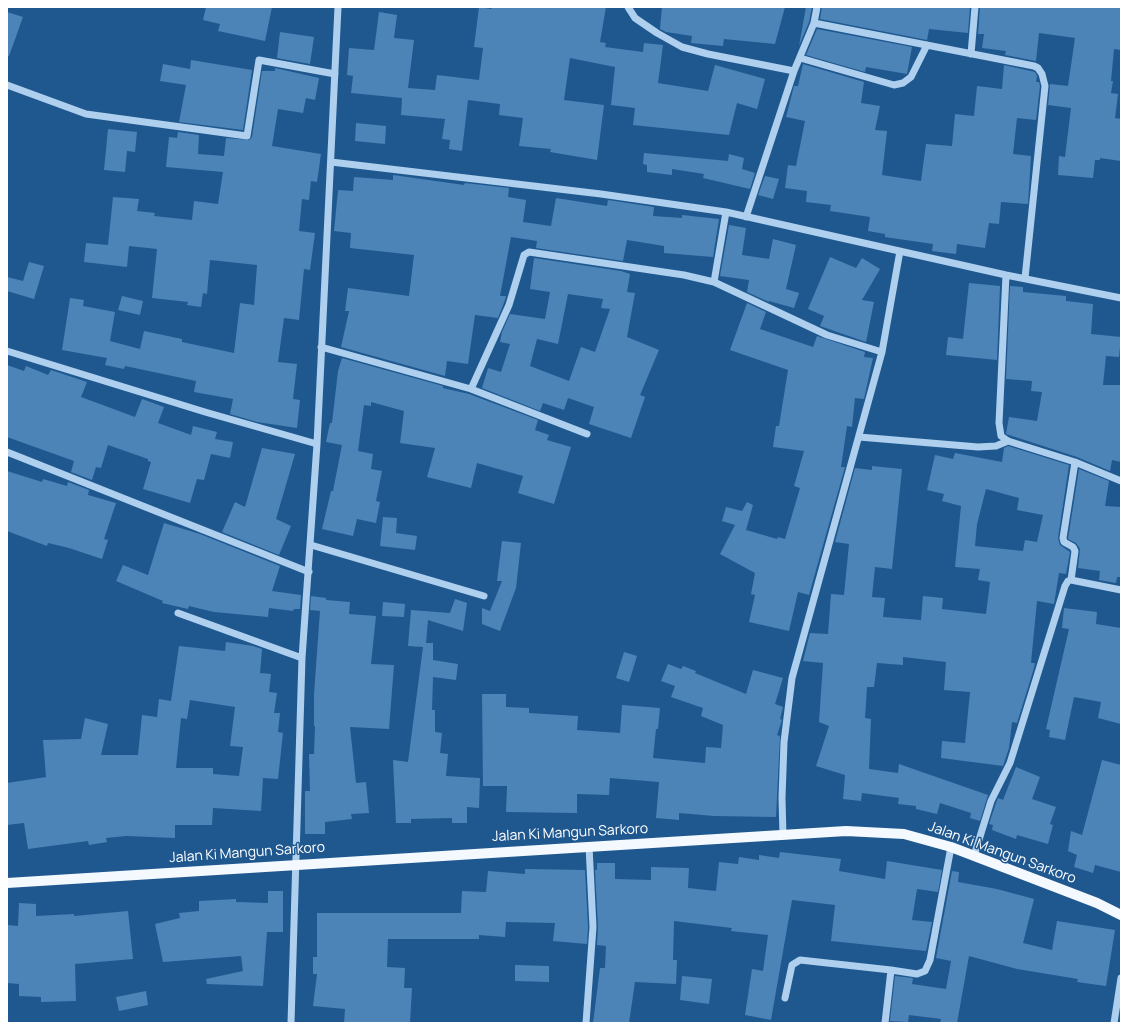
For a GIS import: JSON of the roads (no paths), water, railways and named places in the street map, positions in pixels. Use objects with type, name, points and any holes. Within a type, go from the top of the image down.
[{"type":"main road","name":"Jalan Ki Mangun Sarkoro","points":[[7,883],[846,831],[904,834],[951,847],[1097,903],[1121,915]]},
{"type":"street","points":[[291,1023],[302,658],[317,444],[338,7]]},
{"type":"street","points":[[628,7],[635,18],[657,33],[682,47],[708,54],[794,71]]},
{"type":"street","points":[[746,217],[794,71],[814,23],[817,7]]},
{"type":"street","points":[[971,54],[975,7]]},
{"type":"street","points":[[814,23],[1038,68],[1044,78],[1046,86],[1025,278]]},
{"type":"street","points":[[800,58],[894,85],[903,83],[911,77],[927,45]]},
{"type":"street","points":[[7,85],[86,114],[247,136],[259,60],[335,74]]},
{"type":"street","points":[[331,162],[601,194],[726,212],[1006,275],[1121,298]]},
{"type":"street","points":[[714,282],[726,212]]},
{"type":"street","points":[[783,836],[782,798],[784,742],[792,678],[882,352],[900,251]]},
{"type":"street","points":[[471,389],[509,305],[524,255],[527,252],[684,275],[714,282],[827,334],[882,352]]},
{"type":"street","points":[[1006,275],[999,423],[1001,436],[1008,442],[1075,462],[1121,481]]},
{"type":"street","points":[[321,347],[471,389],[587,434]]},
{"type":"street","points":[[7,351],[205,412],[317,444]]},
{"type":"street","points":[[859,437],[978,447],[996,446],[1008,442]]},
{"type":"street","points":[[7,452],[309,572]]},
{"type":"street","points":[[974,856],[991,801],[1010,763],[1065,586],[1068,581],[1071,580],[1075,551],[1073,547],[1064,542],[1064,538],[1075,462]]},
{"type":"street","points":[[311,545],[484,596]]},
{"type":"street","points":[[1071,580],[1121,590]]},
{"type":"street","points":[[178,613],[302,658]]},
{"type":"street","points":[[586,1023],[593,927],[589,846]]},
{"type":"street","points":[[785,998],[792,965],[800,960],[917,974],[925,971],[930,960],[951,847]]},
{"type":"street","points":[[885,1023],[891,970]]},
{"type":"street","points":[[1114,1023],[1121,978]]}]
